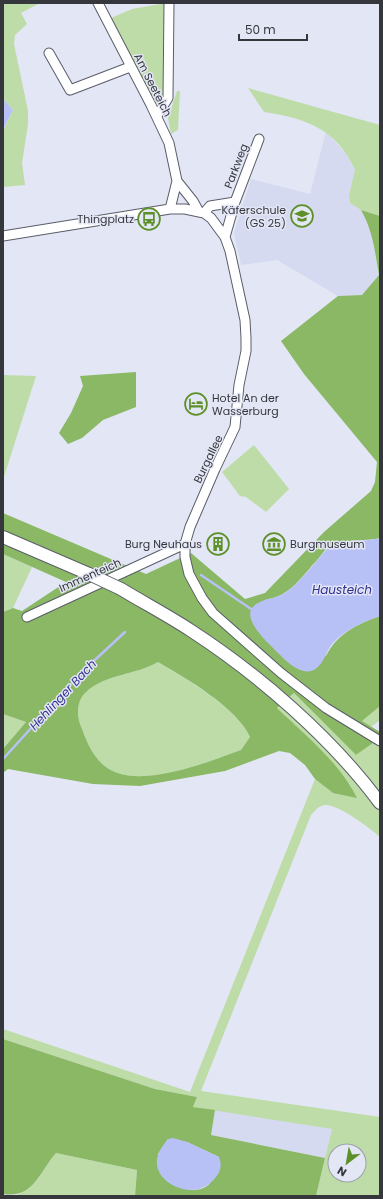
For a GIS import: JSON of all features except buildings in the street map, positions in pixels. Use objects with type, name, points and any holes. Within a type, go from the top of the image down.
[{"type":"street","name":"Am Seeteich","points":[[98,3],[156,116],[168,143],[177,181],[201,213]]},
{"type":"street","points":[[156,116],[168,98],[169,3]]},
{"type":"street","points":[[48,53],[70,90],[130,67]]},
{"type":"street","name":"Parkweg","points":[[225,236],[235,202],[259,139]]},
{"type":"street","name":"Am Seeteich","points":[[170,209],[177,181]]},
{"type":"street","name":"Parkweg","points":[[201,213],[210,206],[235,202]]},
{"type":"street","points":[[3,236],[170,209],[201,213]]},
{"type":"street","name":"Burgallee","points":[[201,213],[211,218],[225,236],[230,251],[245,320],[246,351],[240,372],[235,427],[215,468],[190,527],[185,544],[185,557],[189,574],[202,598],[213,613],[310,696],[326,708],[380,741]]},
{"type":"street","points":[[3,537],[122,589],[189,629],[243,667],[275,693],[330,746],[379,798]]},
{"type":"street","name":"Immenteich","points":[[26,617],[185,544]]},
{"type":"shaded area","name":"Käferschule (GS 25)","points":[[326,131],[346,154],[355,170],[349,195],[350,203],[361,210],[368,222],[374,240],[379,275],[362,295],[338,296],[277,260],[241,265],[234,233],[251,179],[310,194]]},
{"type":"shaded area","points":[[215,1110],[332,1129],[329,1143],[327,1143],[325,1158],[210,1135]]},
{"type":"green space","points":[[3,3],[40,3],[21,13],[27,24],[15,35],[14,44],[28,111],[28,124],[22,163],[25,185],[3,187],[3,131],[13,110],[3,99]]},
{"type":"green space","points":[[166,3],[166,92],[163,101],[156,105],[111,18],[132,9]]},
{"type":"green space","points":[[248,88],[380,125],[380,216],[361,210],[350,203],[349,195],[355,170],[348,156],[339,144],[329,135],[306,122],[264,112]]},
{"type":"green space","points":[[177,91],[180,91],[178,130],[171,134],[168,118]]},
{"type":"green space","points":[[361,210],[380,216],[380,538],[347,541],[328,548],[301,579],[289,590],[274,598],[265,600],[326,656],[336,642],[348,631],[380,616],[380,706],[362,721],[380,732],[380,738],[356,755],[294,693],[277,708],[332,761],[350,785],[357,798],[333,793],[315,779],[305,765],[290,753],[279,751],[225,771],[140,786],[93,784],[8,769],[3,773],[3,749],[26,722],[3,714],[3,612],[13,608],[22,611],[66,582],[3,554],[3,513],[146,574],[191,553],[245,599],[265,593],[324,532],[371,491],[375,482],[377,462],[304,374],[281,341],[338,296],[362,295],[379,275],[373,242]],"holes":[[[158,662],[196,685],[234,715],[250,737],[241,750],[193,767],[156,775],[138,776],[123,774],[104,766],[92,751],[80,725],[78,710],[82,696],[94,686],[102,682],[140,670]]]},
{"type":"green space","points":[[136,372],[136,407],[103,420],[82,438],[68,444],[59,433],[71,413],[83,386],[80,376]]},
{"type":"green space","points":[[3,375],[36,376],[3,480]]},
{"type":"green space","points":[[254,445],[289,489],[266,512],[246,497],[240,496],[222,472]]},
{"type":"green space","points":[[3,554],[32,567],[13,608],[3,612]]},
{"type":"green space","points":[[158,662],[210,695],[234,715],[250,737],[241,750],[193,767],[156,775],[138,776],[123,774],[104,766],[89,746],[79,720],[78,705],[82,696],[93,686],[111,678],[140,670]]},
{"type":"green space","points":[[294,693],[356,755],[380,738],[380,837],[354,818],[332,806],[321,806],[311,815],[201,1091],[380,1117],[380,1196],[316,1196],[327,1150],[327,1183],[367,1183],[367,1143],[329,1143],[332,1129],[193,1107],[197,1097],[155,1089],[3,1039],[3,1029],[190,1092],[315,779],[333,793],[352,788],[325,755],[277,708]]},
{"type":"green space","points":[[380,706],[380,720],[371,727],[362,721]]},
{"type":"green space","points":[[3,714],[26,722],[3,749]]},
{"type":"green space","points":[[3,1039],[155,1089],[197,1097],[193,1107],[215,1110],[211,1135],[325,1158],[316,1196],[135,1196],[137,1170],[56,1153],[29,1188],[14,1194],[3,1194]],"holes":[[[168,1139],[187,1142],[219,1157],[213,1179],[207,1186],[198,1190],[173,1185],[158,1154]]]},
{"type":"green space","points":[[56,1153],[137,1170],[135,1196],[14,1196],[29,1188],[39,1178]]},
{"type":"water","points":[[3,99],[13,110],[3,130]]},
{"type":"water","name":"Hausteich","points":[[380,538],[380,616],[355,626],[338,638],[330,647],[322,663],[315,669],[311,671],[302,671],[297,669],[285,660],[256,629],[250,614],[252,608],[258,603],[281,595],[289,590],[304,576],[328,548],[340,543]]},
{"type":"water","points":[[173,1138],[187,1142],[219,1157],[221,1165],[220,1170],[210,1183],[204,1187],[187,1190],[170,1184],[159,1172],[157,1164],[158,1155],[168,1139]]},
{"type":"waterway","name":"Hehlinger Bach","points":[[201,575],[254,611]]},
{"type":"waterway","name":"Hehlinger Bach","points":[[3,759],[83,671],[125,632]]},
{"type":"place","name":"Käferschule (GS 25)","points":[[302,216]]},
{"type":"place","name":"Thingplatz","points":[[149,219]]},
{"type":"place","name":"Hotel An der Wasserburg","points":[[196,404]]},
{"type":"place","name":"Burg Neuhaus","points":[[218,544]]},
{"type":"place","name":"Burgmuseum","points":[[274,544]]}]
